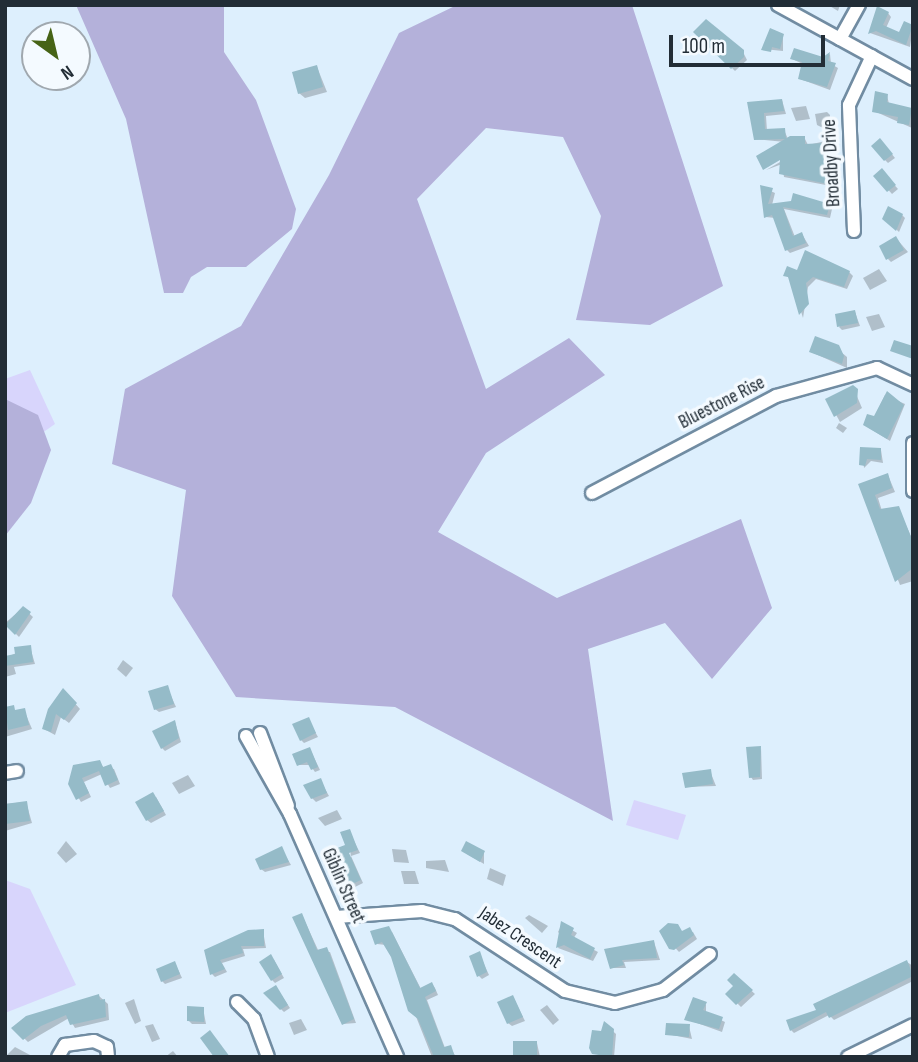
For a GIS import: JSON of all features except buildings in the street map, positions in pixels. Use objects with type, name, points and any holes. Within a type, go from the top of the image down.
[{"type":"street","points":[[778,5],[913,79]]},
{"type":"street","points":[[841,38],[859,5]]},
{"type":"street","name":"Broadby Drive","points":[[854,231],[849,105],[872,56]]},
{"type":"street","name":"Bluestone Rise","points":[[592,494],[776,396],[877,368],[913,385]]},
{"type":"street","points":[[913,443],[913,491]]},
{"type":"street","points":[[260,733],[290,814]]},
{"type":"street","name":"Giblin Street","points":[[246,736],[290,814],[397,1057]]},
{"type":"street","name":"Jabez Crescent","points":[[336,917],[422,911],[455,919],[565,991],[607,1002],[635,1000],[663,990],[710,954]]},
{"type":"street","points":[[237,1002],[254,1019],[268,1057]]},
{"type":"street","points":[[848,1057],[913,1026]]},
{"type":"street","points":[[58,1057],[65,1045],[94,1041],[107,1047],[108,1057]]},
{"type":"shaded area","points":[[76,5],[224,5],[224,52],[256,100],[296,209],[292,229],[246,267],[207,267],[191,277],[183,293],[164,293],[126,119],[91,39],[91,21],[83,21]]},
{"type":"shaded area","points":[[457,5],[632,5],[723,286],[650,325],[576,320],[601,216],[563,137],[486,128],[417,199],[486,389],[569,338],[605,375],[486,453],[438,532],[557,598],[741,519],[772,608],[712,679],[665,623],[588,649],[613,821],[395,707],[236,697],[172,596],[186,490],[112,464],[125,389],[241,326],[329,175],[399,33]]},
{"type":"shaded area","points":[[30,370],[55,424],[5,459],[5,379]]},
{"type":"shaded area","points":[[5,399],[38,415],[51,450],[31,503],[5,536]]},
{"type":"shaded area","points":[[634,800],[686,815],[678,840],[626,825]]},
{"type":"shaded area","points":[[5,880],[30,889],[76,985],[5,1013]]}]
